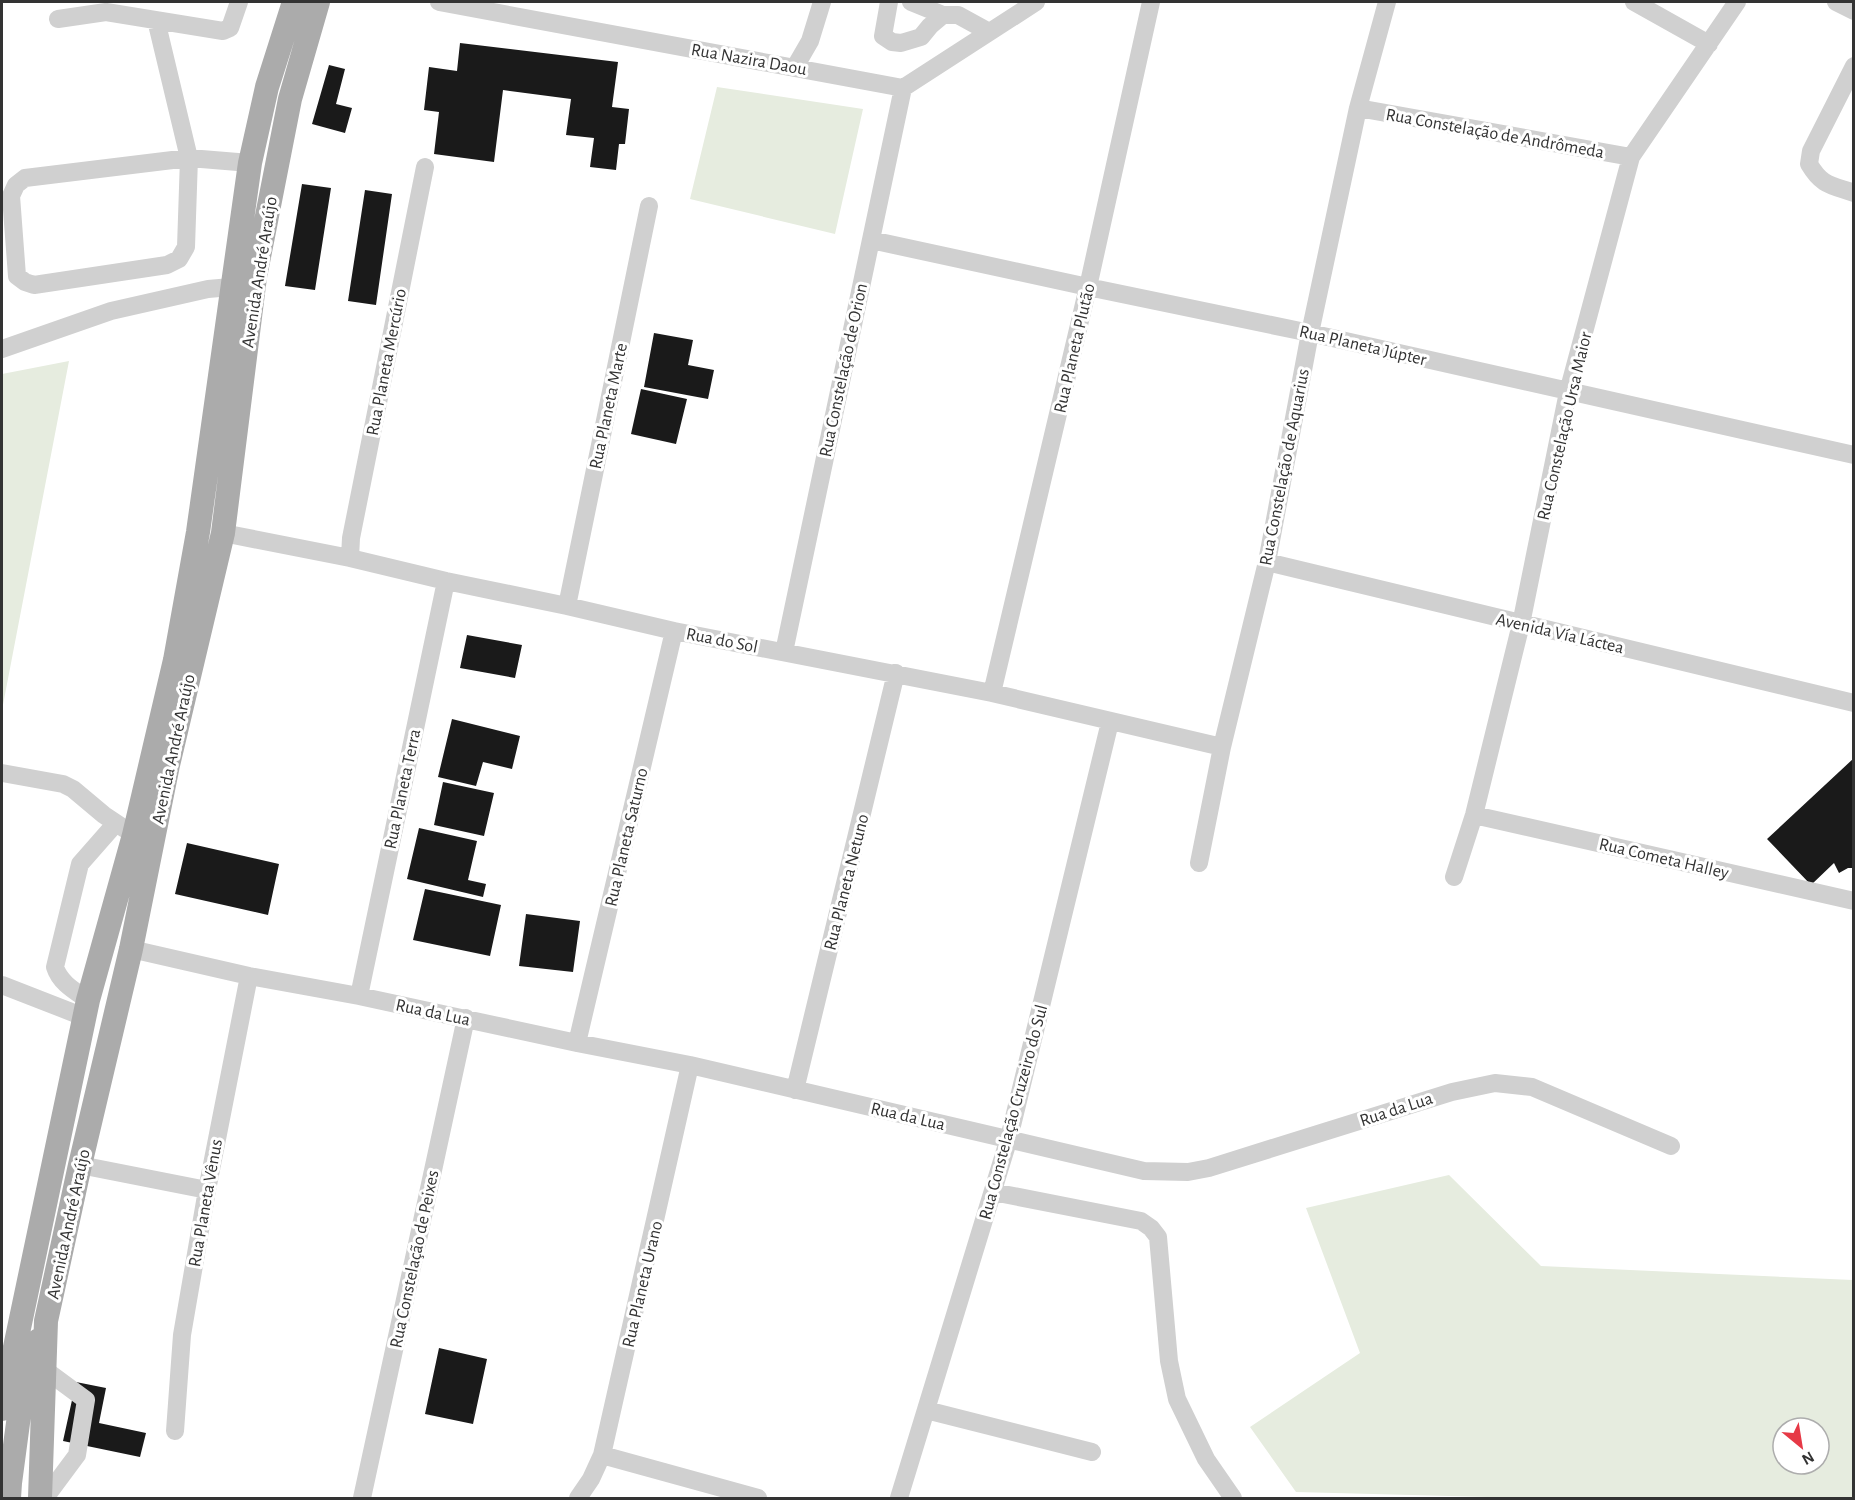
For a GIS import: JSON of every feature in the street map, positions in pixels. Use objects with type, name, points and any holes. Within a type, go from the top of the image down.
[{"type":"main road","name":"Avenida André Araújo","points":[[2,1409],[125,829],[176,660],[198,532],[250,163],[267,87],[294,2]]},
{"type":"main road","name":"Avenida André Araújo","points":[[43,1498],[46,1321],[92,1167],[131,949],[168,765],[223,532],[255,277],[290,99],[318,2]]},
{"type":"main road","points":[[9,1498],[27,1371],[46,1321]]},
{"type":"street","points":[[58,19],[106,12],[223,32],[230,27],[239,2]]},
{"type":"street","name":"Rua Nazira Daou","points":[[439,2],[903,88]]},
{"type":"street","points":[[795,67],[810,41],[822,2]]},
{"type":"street","points":[[889,2],[884,36],[892,42],[901,43],[921,37],[930,26],[951,11]]},
{"type":"street","points":[[911,2],[951,11],[989,32]]},
{"type":"street","points":[[903,88],[1036,2]]},
{"type":"street","name":"Rua Planeta Plutão","points":[[992,693],[1088,287],[1151,2]]},
{"type":"street","name":"Rua Constelação de Aquarius","points":[[1199,863],[1222,747],[1267,562],[1310,333],[1358,108],[1387,2]]},
{"type":"street","points":[[1634,2],[1709,44]]},
{"type":"street","name":"Rua Constelação Ursa Maior","points":[[1454,877],[1474,815],[1521,624],[1568,392],[1631,157],[1737,2]]},
{"type":"street","points":[[1836,2],[1854,11]]},
{"type":"street","points":[[156,20],[189,158],[186,246],[179,259],[167,265],[34,285],[17,276],[11,196],[16,185],[25,177],[189,158],[250,163]]},
{"type":"street","points":[[1854,66],[1810,151],[1809,165],[1816,177],[1825,183],[1854,193]]},
{"type":"street","name":"Rua Constelação de Orion","points":[[784,652],[903,88]]},
{"type":"street","name":"Rua Constelação de Andrômeda","points":[[1358,108],[1631,157]]},
{"type":"street","name":"Rua Planeta Mercúrio","points":[[350,558],[351,538],[426,167]]},
{"type":"street","name":"Rua Planeta Marte","points":[[567,606],[649,206]]},
{"type":"street","name":"Rua Planeta Júpter","points":[[871,240],[1310,333],[1854,456]]},
{"type":"street","points":[[2,349],[111,311],[208,289],[231,287]]},
{"type":"street","name":"Rua do Sol","points":[[223,532],[350,558],[674,631],[992,693],[1222,747]]},
{"type":"street","name":"Avenida Vía Láctea","points":[[1267,562],[1854,703]]},
{"type":"street","name":"Rua Planeta Terra","points":[[359,996],[446,581]]},
{"type":"street","name":"Rua Planeta Saturno","points":[[577,1043],[674,631]]},
{"type":"street","name":"Rua Planeta Netuno","points":[[795,1090],[896,673]]},
{"type":"street","name":"Rua Constelação Cruzeiro do Sul","points":[[899,1498],[1009,1138],[1110,722]]},
{"type":"street","points":[[2,773],[63,784],[74,789],[104,815],[125,829],[80,864],[55,967],[62,981],[86,1009]]},
{"type":"street","name":"Rua Cometa Halley","points":[[1474,815],[1854,901]]},
{"type":"street","name":"Rua da Lua","points":[[131,949],[249,976],[359,996],[690,1065],[1144,1171],[1188,1172],[1209,1168],[1452,1092],[1495,1083],[1532,1087],[1671,1146]]},
{"type":"street","name":"Rua Planeta Vênus","points":[[175,1431],[182,1335],[207,1190],[249,976]]},
{"type":"street","points":[[2,986],[86,1009]]},
{"type":"street","name":"Rua Constelação de Peixes","points":[[362,1498],[466,1018]]},
{"type":"street","name":"Rua Planeta Urano","points":[[578,1498],[591,1479],[602,1455],[690,1065]]},
{"type":"street","points":[[92,1167],[207,1190]]},
{"type":"street","points":[[993,1192],[1142,1221],[1151,1228],[1158,1237],[1169,1361],[1177,1399],[1206,1459],[1233,1498]]},
{"type":"street","points":[[43,1498],[77,1455],[86,1400],[44,1369]]},
{"type":"street","points":[[926,1410],[1092,1452]]},
{"type":"street","points":[[602,1455],[758,1498]]},
{"type":"shaded area","points":[[717,87],[863,109],[835,234],[690,199]]},
{"type":"shaded area","points":[[69,361],[2,710],[2,374]]},
{"type":"shaded area","points":[[1449,1175],[1541,1266],[1853,1280],[1853,1498],[1489,1498],[1296,1492],[1250,1427],[1360,1353],[1306,1208]]},
{"type":"building","points":[[460,43],[618,62],[612,107],[629,109],[625,144],[619,144],[616,170],[590,167],[594,138],[566,135],[571,99],[503,90],[494,162],[434,154],[439,112],[424,110],[429,67],[457,71]]},
{"type":"building","points":[[329,65],[345,69],[336,104],[352,108],[345,133],[312,124]]},
{"type":"building","points":[[302,184],[331,188],[315,290],[285,286]]},
{"type":"building","points":[[365,190],[392,194],[376,305],[348,301]]},
{"type":"building","points":[[654,333],[693,340],[688,365],[714,370],[708,399],[644,387]]},
{"type":"building","points":[[641,389],[687,399],[676,444],[631,434]]},
{"type":"building","points":[[467,635],[522,645],[515,678],[460,668]]},
{"type":"building","points":[[452,719],[520,736],[512,769],[483,762],[476,786],[438,777]]},
{"type":"building","points":[[1854,758],[1854,868],[1848,868],[1839,873],[1834,863],[1811,885],[1767,839]]},
{"type":"building","points":[[443,782],[494,793],[484,836],[434,825]]},
{"type":"building","points":[[419,828],[477,841],[468,880],[486,884],[483,897],[407,879]]},
{"type":"building","points":[[187,843],[279,864],[268,915],[175,894]]},
{"type":"building","points":[[425,889],[501,905],[490,956],[413,940]]},
{"type":"building","points":[[526,914],[580,921],[573,972],[519,966]]},
{"type":"building","points":[[439,1348],[487,1359],[473,1424],[425,1414]]},
{"type":"building","points":[[76,1382],[106,1388],[99,1423],[146,1433],[140,1457],[63,1441]]}]
